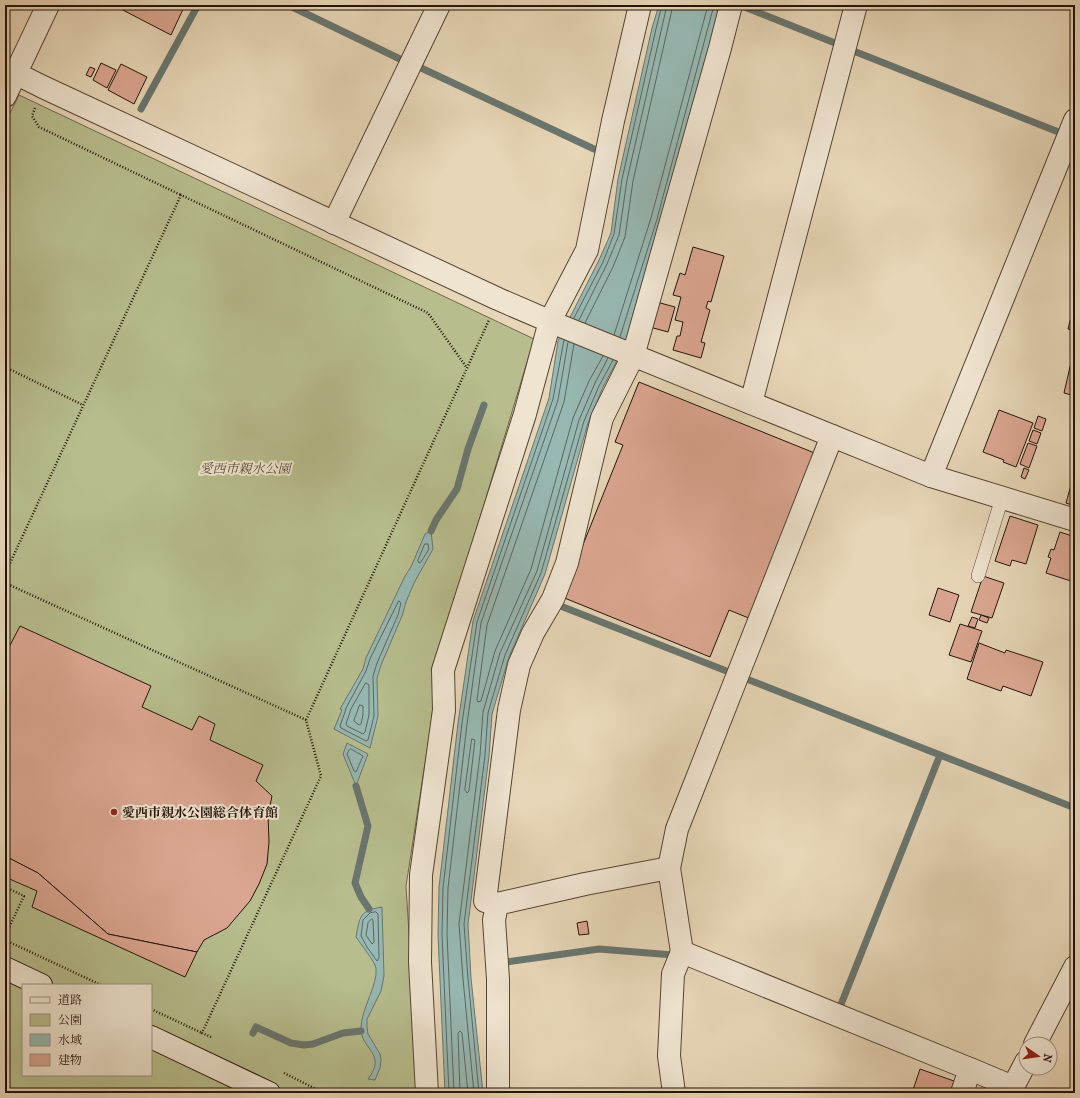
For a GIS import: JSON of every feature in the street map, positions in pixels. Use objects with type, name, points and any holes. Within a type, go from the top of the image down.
[{"type":"street","points":[[5,96],[11,70],[48,5]]},
{"type":"street","points":[[334,223],[439,5]]},
{"type":"street","points":[[427,1093],[420,962],[421,875],[444,710],[444,670],[553,322],[587,250],[613,121],[640,5]]},
{"type":"street","points":[[669,868],[585,884],[497,904],[485,901],[509,710],[519,665],[533,633],[553,600],[567,563],[602,418],[631,355],[718,55],[731,5]]},
{"type":"street","points":[[751,403],[856,5]]},
{"type":"street","points":[[11,70],[42,86],[498,299],[631,355],[931,476],[1075,520]]},
{"type":"street","points":[[931,476],[1075,120]]},
{"type":"street","points":[[674,1093],[669,1056],[673,974],[682,952],[669,868],[677,829],[832,436]]},
{"type":"street","points":[[497,904],[494,920],[498,979],[498,1093]]},
{"type":"street","points":[[682,952],[1013,1087],[1019,1076]]},
{"type":"street","points":[[1040,1036],[1075,967]]},
{"type":"street","points":[[5,968],[39,984]]},
{"type":"street","points":[[152,1037],[269,1093]]},
{"type":"street","points":[[962,1093],[970,1070]]},
{"type":"lane","points":[[978,576],[1002,498]]},
{"type":"path","points":[[42,86],[32,116],[39,127],[428,313],[467,368]]},
{"type":"path","points":[[5,574],[180,195]]},
{"type":"path","points":[[202,1033],[320,776],[306,720],[498,299]]},
{"type":"path","points":[[5,367],[83,405]]},
{"type":"path","points":[[5,583],[306,720]]},
{"type":"path","points":[[5,887],[24,896],[5,936]]},
{"type":"path","points":[[5,940],[99,984]]},
{"type":"path","points":[[152,1009],[216,1040]]},
{"type":"path","points":[[281,1072],[324,1093]]},
{"type":"green space","name":"愛西市親水公園","points":[[19,95],[534,339],[437,660],[433,712],[406,886],[419,1093],[5,1093],[5,123]]},
{"type":"water","points":[[659,5],[723,5],[630,336],[603,387],[588,423],[545,574],[509,657],[492,714],[489,756],[468,924],[471,978],[483,1093],[445,1093],[438,935],[439,887],[458,723],[473,621],[549,398],[558,341],[611,233],[618,179],[652,28]]},
{"type":"water","points":[[431,531],[433,549],[414,583],[377,678],[378,716],[370,748],[334,729],[342,710],[340,709],[363,669],[366,658],[405,576],[411,567],[425,534]]},
{"type":"water","points":[[347,743],[368,754],[356,786],[343,754]]},
{"type":"water","points":[[382,907],[384,976],[381,991],[367,1019],[368,1034],[380,1054],[381,1059],[380,1068],[375,1080],[368,1079],[375,1063],[372,1052],[364,1041],[361,1027],[364,1012],[375,982],[376,968],[356,937],[362,915],[369,910]]},
{"type":"building","points":[[118,5],[185,5],[171,35],[117,7]]},
{"type":"building","points":[[101,63],[116,70],[107,88],[93,80]]},
{"type":"building","points":[[121,64],[147,77],[134,104],[108,90]]},
{"type":"building","points":[[90,67],[95,69],[91,77],[86,75]]},
{"type":"building","points":[[693,247],[724,256],[711,302],[708,301],[706,308],[710,310],[701,342],[705,343],[701,358],[673,350],[677,336],[680,336],[683,322],[675,320],[681,297],[673,295],[680,273],[685,275]]},
{"type":"building","points":[[653,301],[675,307],[668,332],[646,326]]},
{"type":"building","points":[[1071,317],[1075,318],[1075,331],[1068,329]]},
{"type":"building","points":[[1072,358],[1075,359],[1075,396],[1064,393]]},
{"type":"building","points":[[639,382],[817,454],[751,619],[729,610],[710,657],[562,597],[623,445],[615,442]]},
{"type":"building","points":[[999,410],[1033,423],[1016,467],[1003,462],[1004,460],[983,452]]},
{"type":"building","points":[[1038,416],[1046,419],[1042,431],[1034,428]]},
{"type":"building","points":[[1033,430],[1041,433],[1037,444],[1029,441]]},
{"type":"building","points":[[1028,443],[1037,446],[1029,468],[1020,464]]},
{"type":"building","points":[[1024,468],[1029,470],[1025,479],[1021,477]]},
{"type":"building","points":[[1071,485],[1075,486],[1075,506],[1066,503]]},
{"type":"building","points":[[1010,516],[1038,525],[1026,564],[1012,560],[1010,566],[995,561]]},
{"type":"building","points":[[1060,532],[1075,537],[1074,582],[1046,573],[1051,558],[1048,557],[1051,549],[1054,550]]},
{"type":"building","points":[[983,576],[1004,583],[992,618],[971,612]]},
{"type":"building","points":[[938,588],[959,595],[950,622],[929,615]]},
{"type":"building","points":[[981,615],[989,618],[987,623],[979,620]]},
{"type":"building","points":[[972,617],[978,619],[975,628],[968,626]]},
{"type":"building","points":[[960,624],[982,631],[971,662],[949,655]]},
{"type":"building","points":[[20,626],[151,686],[142,707],[192,730],[199,716],[215,724],[210,740],[263,765],[256,781],[272,796],[268,815],[269,842],[267,864],[250,901],[227,928],[204,940],[197,952],[108,934],[38,873],[5,856],[5,655]]},
{"type":"building","points":[[979,643],[1005,653],[1006,650],[1043,662],[1031,696],[1003,686],[1001,691],[967,679]]},
{"type":"building","points":[[9,858],[38,873],[108,934],[197,952],[185,977],[32,907],[37,891],[5,877],[5,866]]},
{"type":"building","points":[[587,921],[589,934],[579,935],[577,923]]},
{"type":"building","points":[[920,1069],[954,1081],[950,1093],[912,1093]]},
{"type":"waterway","points":[[141,109],[198,5]]},
{"type":"waterway","points":[[288,5],[400,59]]},
{"type":"waterway","points":[[742,6],[840,45]]},
{"type":"waterway","points":[[851,50],[1061,133]]},
{"type":"waterway","points":[[419,67],[594,149]]},
{"type":"waterway","points":[[431,531],[436,520],[457,489],[468,449],[484,405]]},
{"type":"waterway","points":[[563,607],[729,672]]},
{"type":"waterway","points":[[744,678],[1075,808]]},
{"type":"waterway","points":[[840,1007],[940,755]]},
{"type":"waterway","points":[[356,786],[368,826],[355,883],[361,897],[369,909]]},
{"type":"waterway","points":[[506,962],[599,949],[673,955]]},
{"type":"waterway","points":[[253,1033],[256,1027],[291,1043],[304,1045],[313,1044],[343,1033],[361,1031]]},
{"type":"place","name":"愛西市親水公園総合体育館","points":[[114,812]]}]
